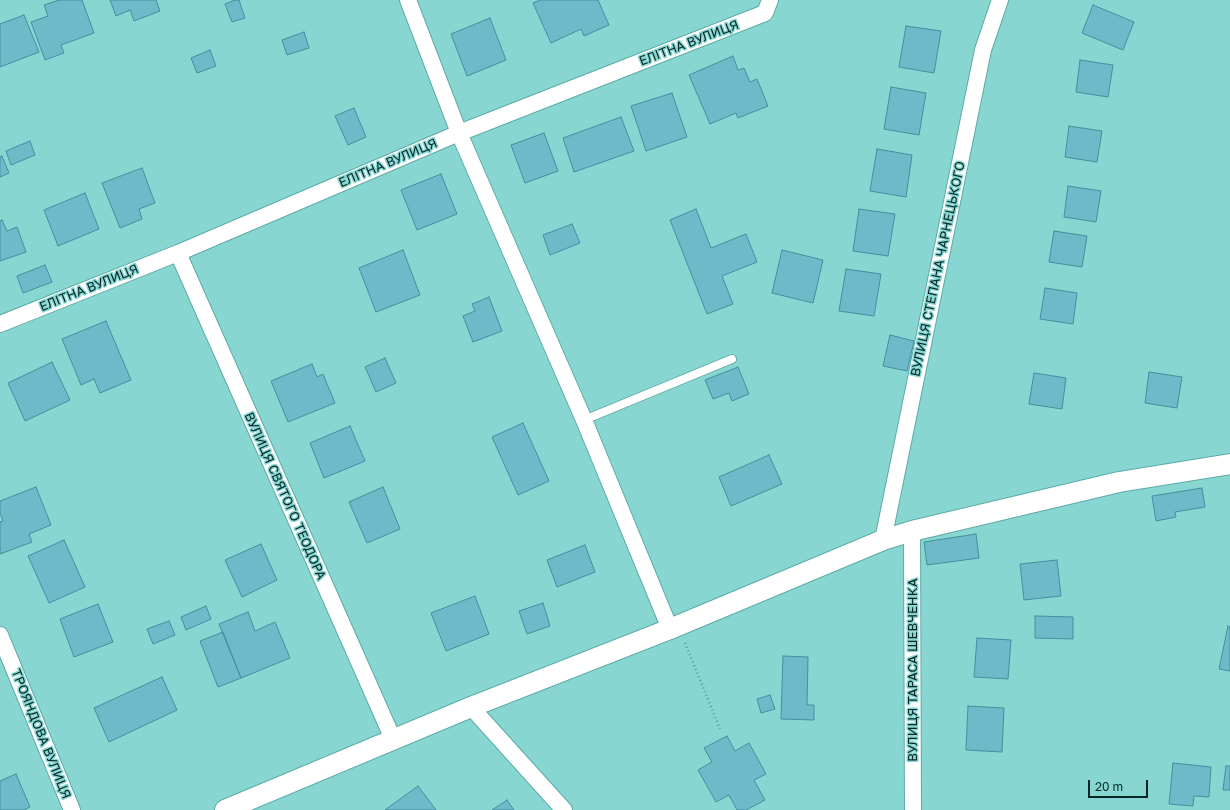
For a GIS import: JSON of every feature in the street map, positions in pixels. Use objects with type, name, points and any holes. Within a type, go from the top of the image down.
[{"type":"street","points":[[408,0],[459,134],[674,628]]},
{"type":"street","name":"ЕЛІТНА ВУЛИЦЯ","points":[[0,324],[178,253],[459,134],[765,13],[770,0]]},
{"type":"street","name":"ВУЛИЦЯ СТЕПАНА ЧАРНЕЦЬКОГО","points":[[883,540],[983,50],[1000,0]]},
{"type":"street","name":"ВУЛИЦЯ СВЯТОГО ТЕОДОРА","points":[[178,253],[393,740]]},
{"type":"street","points":[[224,810],[471,707],[674,628],[883,540],[912,531],[1120,482],[1230,464]]},
{"type":"street","name":"ВУЛИЦЯ ТАРАСА ШЕВЧЕНКА","points":[[912,531],[913,810]]},
{"type":"street","name":"ТРОЯНДОВА ВУЛИЦЯ","points":[[0,635],[72,810]]},
{"type":"street","points":[[471,707],[564,810]]},
{"type":"lane","points":[[584,420],[732,359]]},
{"type":"path","points":[[674,628],[720,729]]},
{"type":"building","points":[[59,0],[82,0],[94,33],[61,45],[64,53],[45,60],[31,22],[48,16],[44,5]]},
{"type":"building","points":[[110,0],[156,0],[160,11],[134,21],[130,10],[116,16]]},
{"type":"building","points":[[239,0],[245,18],[232,22],[225,4]]},
{"type":"building","points":[[540,0],[598,0],[609,25],[584,36],[581,29],[551,43],[533,3]]},
{"type":"building","points":[[1093,5],[1134,22],[1123,50],[1082,33]]},
{"type":"building","points":[[24,15],[39,52],[0,67],[0,24]]},
{"type":"building","points":[[490,18],[506,60],[467,76],[451,34]]},
{"type":"building","points":[[906,26],[941,31],[934,73],[899,67]]},
{"type":"building","points":[[304,32],[309,48],[287,55],[282,40]]},
{"type":"building","points":[[210,50],[216,66],[197,73],[191,58]]},
{"type":"building","points":[[733,56],[738,70],[744,68],[750,82],[757,79],[768,106],[738,118],[736,113],[710,124],[689,75]]},
{"type":"building","points":[[1080,60],[1113,65],[1108,97],[1076,92]]},
{"type":"building","points":[[891,87],[926,93],[919,135],[884,129]]},
{"type":"building","points":[[672,93],[687,137],[646,151],[631,106]]},
{"type":"building","points":[[354,108],[366,137],[348,145],[335,116]]},
{"type":"building","points":[[621,117],[634,151],[574,172],[563,138]]},
{"type":"building","points":[[1069,126],[1102,131],[1097,162],[1065,157]]},
{"type":"building","points":[[544,133],[558,171],[525,183],[511,145]]},
{"type":"building","points":[[30,141],[35,155],[11,165],[6,151]]},
{"type":"building","points":[[877,149],[912,155],[906,197],[870,191]]},
{"type":"building","points":[[2,156],[9,173],[0,177],[0,157]]},
{"type":"building","points":[[142,168],[155,203],[139,209],[142,219],[120,228],[102,183]]},
{"type":"building","points":[[441,174],[457,214],[417,230],[401,190]]},
{"type":"building","points":[[1068,186],[1101,191],[1096,222],[1064,217]]},
{"type":"building","points":[[85,193],[99,229],[58,246],[44,210]]},
{"type":"building","points":[[696,209],[711,248],[746,234],[757,262],[722,276],[733,304],[707,314],[670,220]]},
{"type":"building","points":[[859,209],[895,214],[888,256],[853,251]]},
{"type":"building","points":[[2,220],[7,231],[17,227],[26,252],[0,261],[0,221]]},
{"type":"building","points":[[572,224],[580,243],[550,255],[543,235]]},
{"type":"building","points":[[1054,231],[1087,236],[1082,267],[1049,262]]},
{"type":"building","points":[[403,250],[420,295],[376,312],[359,268]]},
{"type":"building","points":[[782,250],[823,260],[813,303],[772,293]]},
{"type":"building","points":[[45,265],[52,282],[23,293],[17,276]]},
{"type":"building","points":[[846,269],[881,274],[874,316],[839,311]]},
{"type":"building","points":[[1045,288],[1077,293],[1073,324],[1040,319]]},
{"type":"building","points":[[489,297],[502,331],[473,342],[463,316],[475,311],[472,304]]},
{"type":"building","points":[[106,321],[131,380],[100,393],[94,379],[81,385],[62,339]]},
{"type":"building","points":[[890,335],[914,341],[907,371],[883,366]]},
{"type":"building","points":[[385,358],[396,383],[376,392],[365,367]]},
{"type":"building","points":[[52,362],[70,400],[25,421],[8,383]]},
{"type":"building","points":[[312,364],[317,377],[323,374],[335,403],[288,422],[271,381]]},
{"type":"building","points":[[738,367],[749,394],[732,401],[729,393],[713,399],[705,380]]},
{"type":"building","points":[[1149,372],[1182,377],[1177,408],[1145,403]]},
{"type":"building","points":[[1034,373],[1066,378],[1062,409],[1029,404]]},
{"type":"building","points":[[523,423],[549,481],[518,495],[492,437]]},
{"type":"building","points":[[350,426],[365,461],[324,478],[310,443]]},
{"type":"building","points":[[769,455],[782,484],[731,506],[719,477]]},
{"type":"building","points":[[36,487],[51,525],[29,534],[32,542],[0,554],[0,522],[3,521],[0,513],[0,501]]},
{"type":"building","points":[[383,487],[400,529],[367,543],[349,502]]},
{"type":"building","points":[[1202,488],[1205,507],[1175,512],[1176,517],[1156,521],[1152,496]]},
{"type":"building","points":[[976,534],[979,558],[927,565],[924,542]]},
{"type":"building","points":[[64,540],[85,587],[49,603],[28,556]]},
{"type":"building","points":[[261,544],[277,580],[242,597],[225,560]]},
{"type":"building","points":[[585,545],[595,572],[557,587],[547,560]]},
{"type":"building","points":[[1057,560],[1061,596],[1024,600],[1020,564]]},
{"type":"building","points":[[475,596],[489,634],[446,651],[431,613]]},
{"type":"building","points":[[543,603],[550,626],[527,634],[519,611]]},
{"type":"building","points":[[98,604],[113,642],[74,657],[60,619]]},
{"type":"building","points":[[206,606],[211,619],[186,630],[181,617]]},
{"type":"building","points":[[248,612],[255,631],[275,622],[290,658],[241,678],[219,624]]},
{"type":"building","points":[[1035,616],[1073,617],[1073,639],[1035,638]]},
{"type":"building","points":[[169,621],[175,635],[153,644],[147,629]]},
{"type":"building","points":[[1228,626],[1230,627],[1230,671],[1219,669]]},
{"type":"building","points":[[223,632],[241,678],[218,687],[200,641]]},
{"type":"building","points":[[977,638],[1011,640],[1008,679],[974,677]]},
{"type":"building","points":[[783,656],[808,657],[807,705],[814,705],[814,720],[781,719]]},
{"type":"building","points":[[162,677],[177,710],[109,742],[94,708]]},
{"type":"building","points":[[770,695],[775,709],[761,713],[757,699]]},
{"type":"building","points":[[968,706],[1004,708],[1002,752],[966,750]]},
{"type":"building","points":[[727,736],[735,751],[749,743],[766,774],[754,780],[765,800],[746,810],[737,810],[729,795],[716,802],[698,770],[712,762],[704,748]]},
{"type":"building","points":[[1173,763],[1211,767],[1209,797],[1194,796],[1193,806],[1169,804]]},
{"type":"building","points":[[1226,766],[1230,766],[1230,790],[1223,790]]},
{"type":"building","points":[[16,774],[30,807],[24,810],[0,810],[0,781]]},
{"type":"building","points":[[418,786],[436,810],[385,810]]},
{"type":"building","points":[[507,800],[514,810],[492,810]]}]
